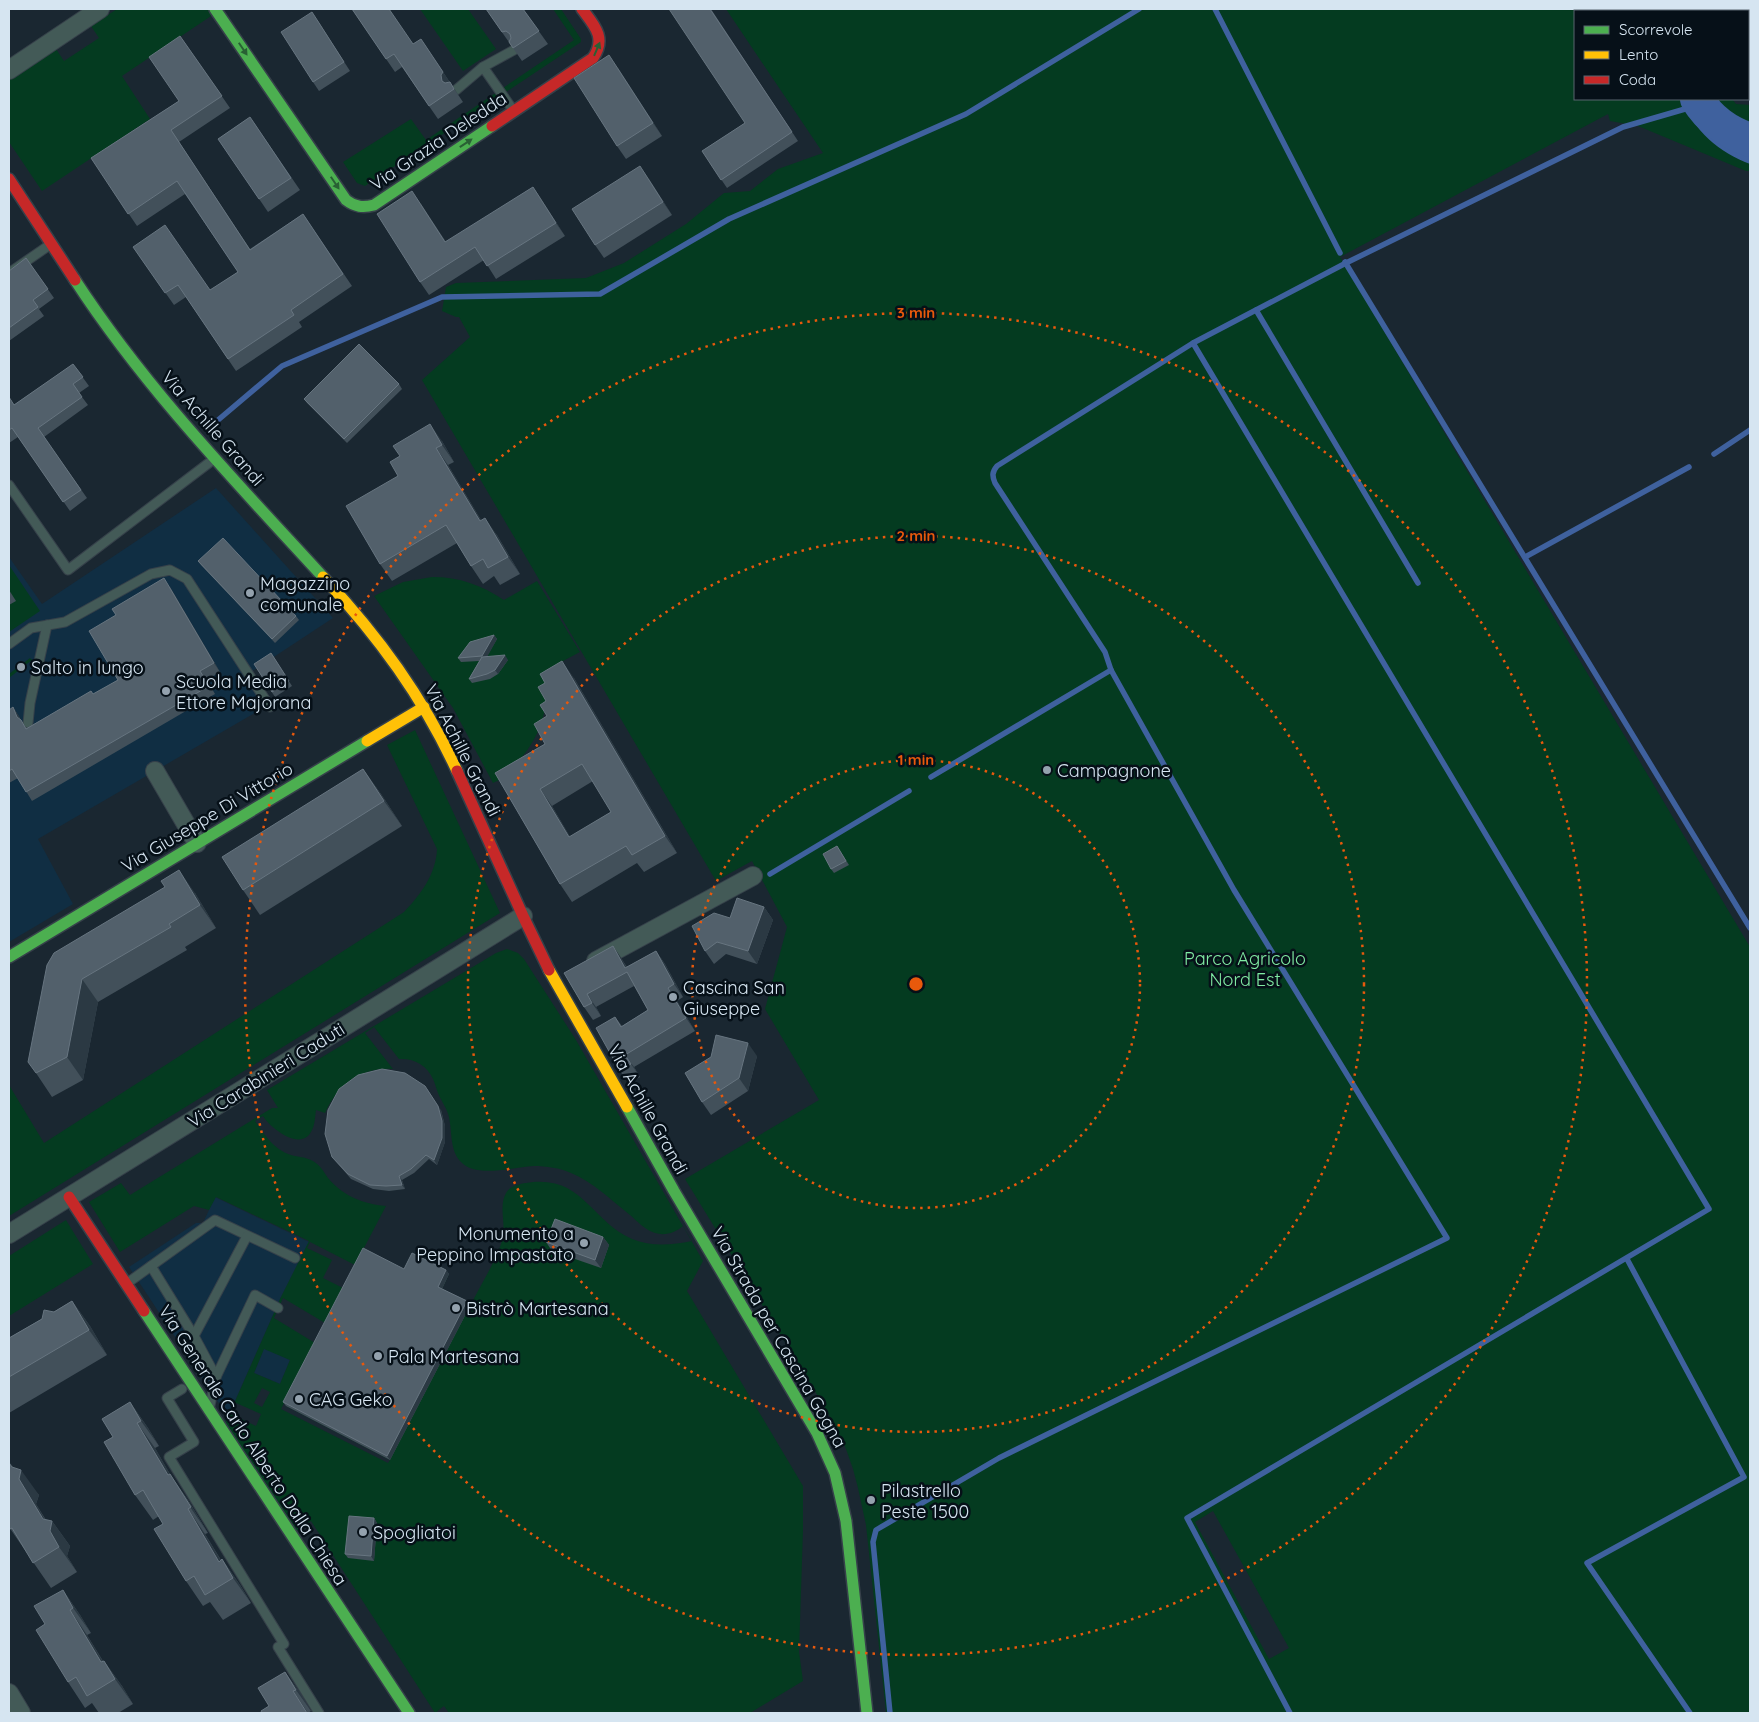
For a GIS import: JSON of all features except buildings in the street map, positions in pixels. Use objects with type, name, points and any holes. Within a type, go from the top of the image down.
[{"type":"street","points":[[9,70],[100,9]]},
{"type":"street","name":"Via Grazia Deledda","points":[[215,9],[346,200],[356,207],[363,208],[374,205],[596,55],[600,45],[600,35],[582,9]]},
{"type":"street","name":"Via Achille Grandi","points":[[9,179],[82,292],[136,366],[214,459],[344,599],[389,654],[424,707],[445,746],[556,983],[674,1191]]},
{"type":"street","name":"Via Giuseppe Di Vittorio","points":[[9,957],[424,707]]},
{"type":"street","points":[[156,770],[198,843]]},
{"type":"street","points":[[556,983],[753,876]]},
{"type":"street","name":"Via Carabinieri Caduti","points":[[9,1234],[523,916]]},
{"type":"street","name":"Via Strada per Cascina Gogna","points":[[674,1191],[817,1433],[835,1473],[846,1521],[867,1713]]},
{"type":"street","name":"Via Generale Carlo Alberto Dalla Chiesa","points":[[69,1197],[409,1713]]},
{"type":"street","points":[[9,1692],[21,1713]]},
{"type":"lane","points":[[456,90],[483,67],[514,50]]},
{"type":"lane","points":[[483,67],[514,111]]},
{"type":"lane","points":[[9,273],[51,244]]},
{"type":"lane","points":[[9,485],[68,570],[214,459]]},
{"type":"lane","points":[[9,644],[31,628],[65,622],[151,574],[164,570],[173,571],[188,579],[270,707]]},
{"type":"lane","points":[[28,723],[30,703],[47,625]]},
{"type":"lane","points":[[126,1284],[215,1220],[295,1258]]},
{"type":"lane","points":[[194,1336],[247,1236]]},
{"type":"lane","points":[[151,1266],[194,1336],[216,1377]]},
{"type":"lane","points":[[209,1410],[216,1377],[255,1295],[278,1308]]},
{"type":"lane","points":[[182,1389],[167,1398],[194,1442],[169,1457],[284,1644],[278,1647],[319,1713]]},
{"type":"shaded area","points":[[216,488],[333,618],[245,676],[265,707],[38,839],[73,904],[9,942],[9,557],[42,604]]},
{"type":"shaded area","points":[[215,1197],[309,1242],[281,1297],[228,1417],[129,1267],[196,1223],[203,1223]]},
{"type":"shaded area","points":[[264,1348],[290,1360],[280,1384],[254,1373]]},
{"type":"green space","points":[[117,9],[210,9],[214,14],[122,76],[150,119],[42,191],[9,142],[9,80],[56,49],[64,61],[99,38],[91,26]]},
{"type":"green space","points":[[420,9],[468,9],[496,49],[463,71]]},
{"type":"green space","points":[[553,9],[561,9],[581,39],[581,42],[365,186],[357,183],[343,162],[411,119],[426,140],[574,40]]},
{"type":"green space","name":"Parco Agricolo Nord Est","points":[[726,9],[1666,9],[1574,10],[1574,100],[1733,100],[1736,104],[1750,105],[1750,171],[1638,126],[1610,121],[1608,114],[1340,257],[1750,947],[1750,1713],[886,1713],[866,1525],[853,1469],[846,1449],[827,1411],[685,1179],[819,1100],[765,1009],[787,927],[752,861],[716,881],[422,380],[470,337],[459,317],[442,311],[446,287],[456,283],[586,278],[624,263],[686,224],[724,193],[750,191],[778,169],[823,153]],"holes":[[[1710,1208],[1711,1209],[1624,1261]],[[1213,1511],[1289,1648],[1269,1659],[1195,1522]]]},
{"type":"green space","points":[[9,565],[40,611],[9,632]]},
{"type":"green space","points":[[432,577],[461,580],[487,590],[504,600],[537,581],[580,652],[546,670],[547,698],[545,711],[536,736],[521,759],[505,775],[493,783],[453,708],[374,596],[403,582]]},
{"type":"green space","name":"Salto in lungo","points":[[30,658],[32,660],[9,678],[9,674]]},
{"type":"green space","points":[[415,730],[500,913],[9,1216],[9,1085],[44,1143],[404,912],[416,898],[431,875],[437,849],[387,745]]},
{"type":"green space","points":[[507,949],[518,953],[524,959],[576,1040],[683,1226],[666,1234],[651,1232],[594,1186],[562,1170],[534,1166],[485,1171],[475,1170],[467,1166],[460,1161],[454,1151],[448,1114],[430,1074],[424,1066],[415,1061],[399,1059],[374,1027],[365,1033],[393,1069],[371,1071],[352,1079],[337,1094],[325,1113],[316,1110],[312,1130],[301,1139],[294,1139],[279,1132],[263,1116],[255,1121],[274,1145],[291,1155],[308,1159],[315,1163],[340,1190],[361,1201],[386,1206],[355,1265],[310,1242],[307,1248],[332,1260],[323,1278],[343,1288],[325,1323],[283,1298],[274,1318],[315,1343],[281,1409],[388,1463],[390,1460],[286,1406],[366,1253],[406,1273],[415,1257],[449,1274],[441,1291],[470,1306],[492,1265],[502,1241],[504,1198],[506,1193],[515,1186],[526,1183],[545,1182],[561,1185],[574,1192],[618,1231],[639,1242],[677,1244],[692,1241],[703,1261],[687,1291],[803,1486],[799,1652],[803,1681],[750,1713],[449,1713],[444,1706],[435,1713],[311,1521],[293,1533],[225,1424],[281,1297],[309,1241],[216,1197],[209,1210],[194,1206],[120,1252],[89,1202],[121,1183],[130,1195],[272,1108],[278,1108],[267,1090],[496,953]],"holes":[[[264,1349],[290,1360],[280,1384],[254,1373]],[[262,1388],[270,1392],[262,1407],[254,1403]],[[236,1403],[261,1414],[256,1426],[231,1414]]]},
{"type":"green space","points":[[66,1220],[93,1264],[9,1316],[9,1256]]},
{"type":"water","points":[[1683,100],[1710,100],[1716,113],[1725,125],[1736,134],[1750,140],[1750,164],[1718,147],[1700,130],[1687,110]]},
{"type":"waterway","points":[[211,426],[282,366],[442,297],[600,294],[729,219],[966,114],[1139,9]]},
{"type":"waterway","points":[[1215,9],[1340,253]]},
{"type":"waterway","points":[[1698,100],[1713,119],[1734,133],[1750,140]]},
{"type":"waterway","points":[[890,1713],[873,1542],[876,1530],[999,1458],[1447,1238],[1234,890],[1111,670],[1105,652],[995,483],[993,472],[997,466],[1193,343],[1346,263],[1623,127],[1692,107]]},
{"type":"waterway","points":[[1345,262],[1750,928]]},
{"type":"waterway","points":[[1256,310],[1418,583]]},
{"type":"waterway","points":[[1193,343],[1709,1209],[1187,1518],[1290,1713]]},
{"type":"waterway","points":[[1714,454],[1750,430]]},
{"type":"waterway","points":[[1525,557],[1689,467]]},
{"type":"waterway","points":[[931,777],[1111,670]]},
{"type":"waterway","points":[[770,874],[909,791]]},
{"type":"waterway","points":[[1627,1259],[1744,1477],[1587,1563],[1690,1713]]},
{"type":"traffic: fast","points":[[215,9],[346,200],[353,204],[363,207],[374,205],[492,126]]},
{"type":"traffic: fast","points":[[75,280],[102,320],[162,397],[225,470],[323,577]]},
{"type":"traffic: fast","points":[[9,957],[367,741]]},
{"type":"traffic: fast","points":[[627,1107],[674,1191],[817,1433],[835,1473],[846,1521],[867,1713]]},
{"type":"traffic: fast","points":[[144,1311],[409,1713]]},
{"type":"traffic: slow","points":[[323,577],[381,645],[398,668],[444,744],[457,771]]},
{"type":"traffic: slow","points":[[367,741],[424,707]]},
{"type":"traffic: slow","points":[[549,970],[627,1107]]},
{"type":"traffic: jam","points":[[492,126],[593,58],[597,51],[599,38],[594,26],[582,9]]},
{"type":"traffic: jam","points":[[9,179],[75,280]]},
{"type":"traffic: jam","points":[[457,771],[549,970]]},
{"type":"traffic: jam","points":[[69,1197],[144,1311]]},
{"type":"place","name":"Magazzino comunale","points":[[250,593]]},
{"type":"place","name":"Salto in lungo","points":[[21,667]]},
{"type":"place","name":"Scuola Media Ettore Majorana","points":[[166,691]]},
{"type":"place","name":"Campagnone","points":[[1047,770]]},
{"type":"place","name":"Cascina San Giuseppe","points":[[673,997]]},
{"type":"place","name":"Monumento a Peppino Impastato","points":[[584,1243]]},
{"type":"place","name":"Bistrò Martesana","points":[[456,1308]]},
{"type":"place","name":"Pala Martesana","points":[[378,1356]]},
{"type":"place","name":"CAG Geko","points":[[299,1399]]},
{"type":"place","name":"Pilastrello Peste 1500","points":[[871,1500]]},
{"type":"place","name":"Spogliatoi","points":[[363,1532]]}]
